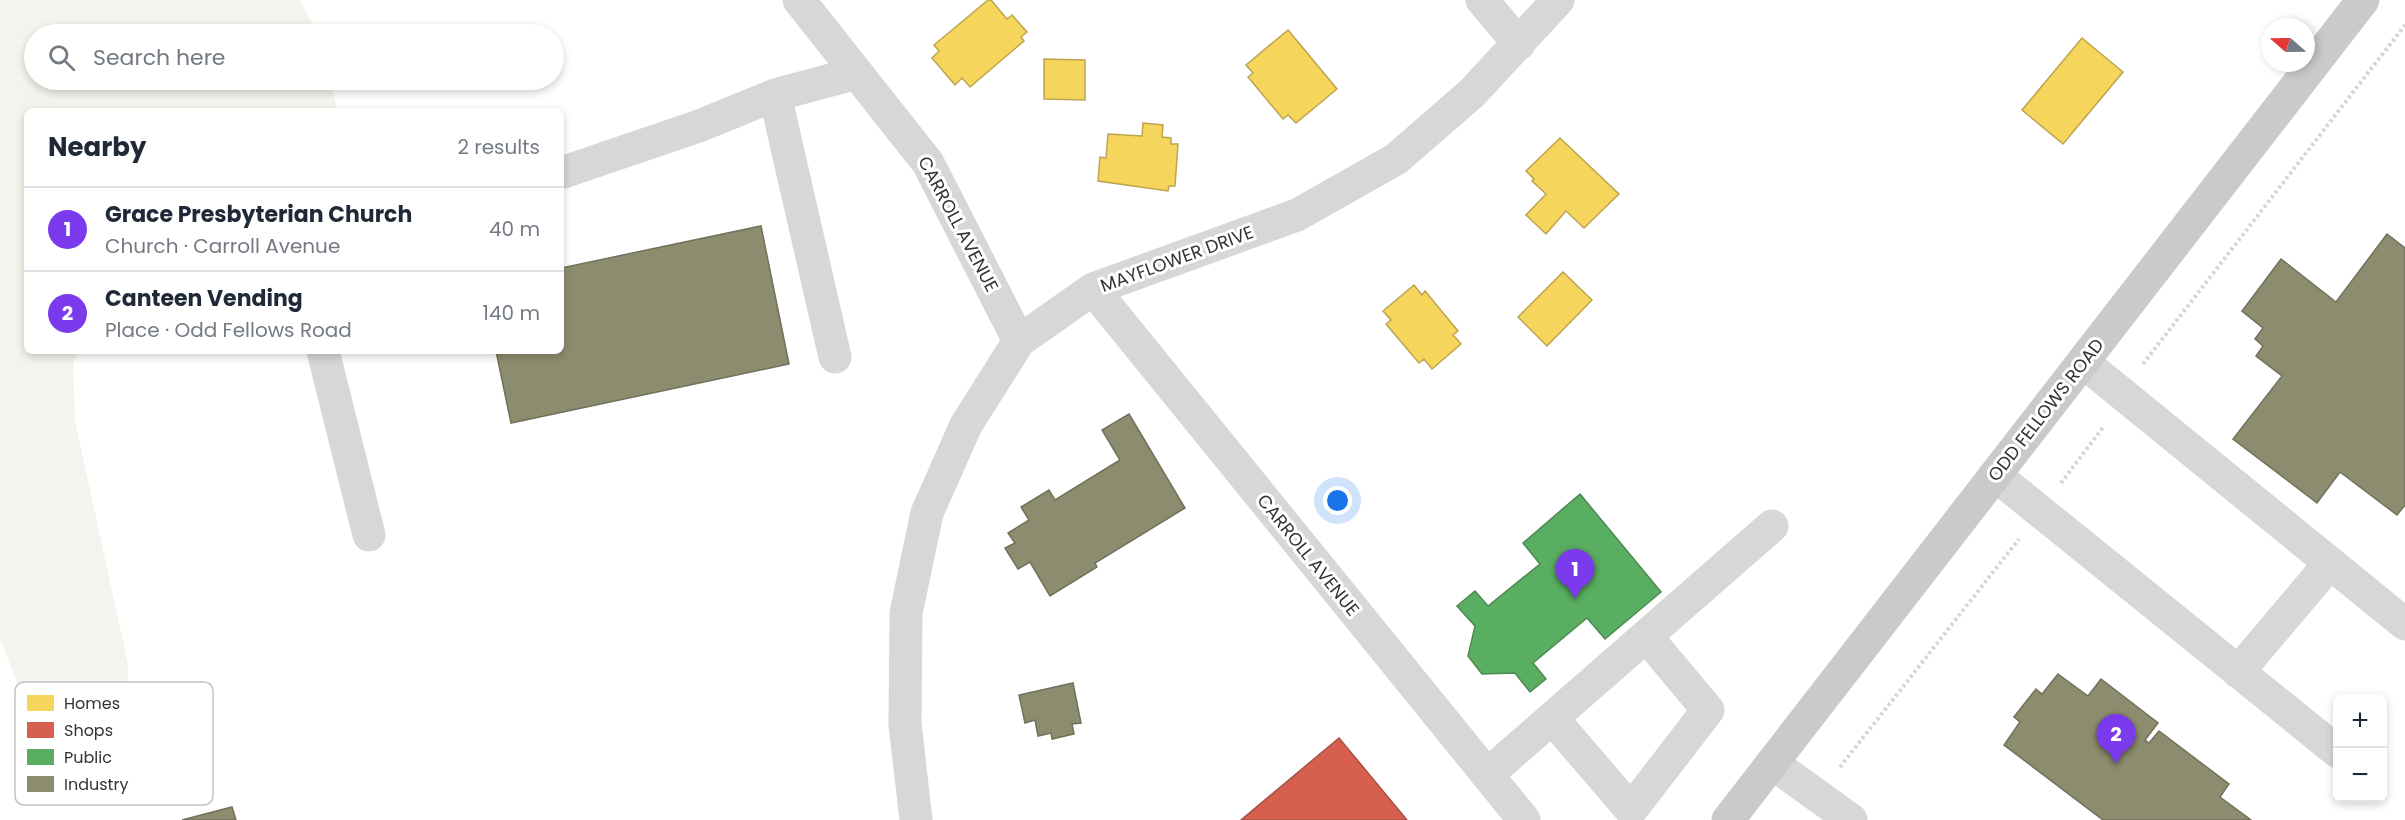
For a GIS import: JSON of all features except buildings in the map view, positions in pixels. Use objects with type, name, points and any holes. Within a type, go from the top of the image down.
[{"type":"main road","name":"ODD FELLOWS ROAD","points":[[1728,820],[2363,0]]},
{"type":"street","name":"CARROLL AVENUE","points":[[799,0],[928,163],[1019,340]]},
{"type":"street","points":[[1482,0],[1519,44]]},
{"type":"street","name":"MAYFLOWER DRIVE","points":[[916,820],[905,724],[906,613],[924,524],[966,425],[1019,340],[1093,289],[1297,215],[1396,159],[1472,93],[1558,0]]},
{"type":"street","points":[[564,172],[699,126],[776,95],[857,73]]},
{"type":"street","points":[[776,95],[835,357]]},
{"type":"street","name":"CARROLL AVENUE","points":[[1093,289],[1524,820]]},
{"type":"street","points":[[324,354],[369,535]]},
{"type":"street","points":[[2083,362],[2405,624]]},
{"type":"street","points":[[1995,475],[2333,749]]},
{"type":"street","points":[[1487,775],[1772,526]]},
{"type":"street","points":[[2238,672],[2330,563]]},
{"type":"street","points":[[1552,718],[1631,810],[1708,710],[1646,636]]},
{"type":"street","points":[[1772,763],[1851,820]]},
{"type":"path","points":[[2142,365],[2405,25]]},
{"type":"path","points":[[2061,484],[2104,426]]},
{"type":"path","points":[[1840,767],[2021,537]]},
{"type":"shaded area","points":[[0,0],[300,0],[313,24],[24,24],[24,90],[333,90],[337,108],[24,108],[24,354],[77,354],[73,365],[75,421],[128,664],[128,682],[17,682],[0,638]]},
{"type":"place","name":"Grace Presbyterian Church","points":[[1575,599]]},
{"type":"place","name":"Canteen Vending","points":[[2116,764]]}]
